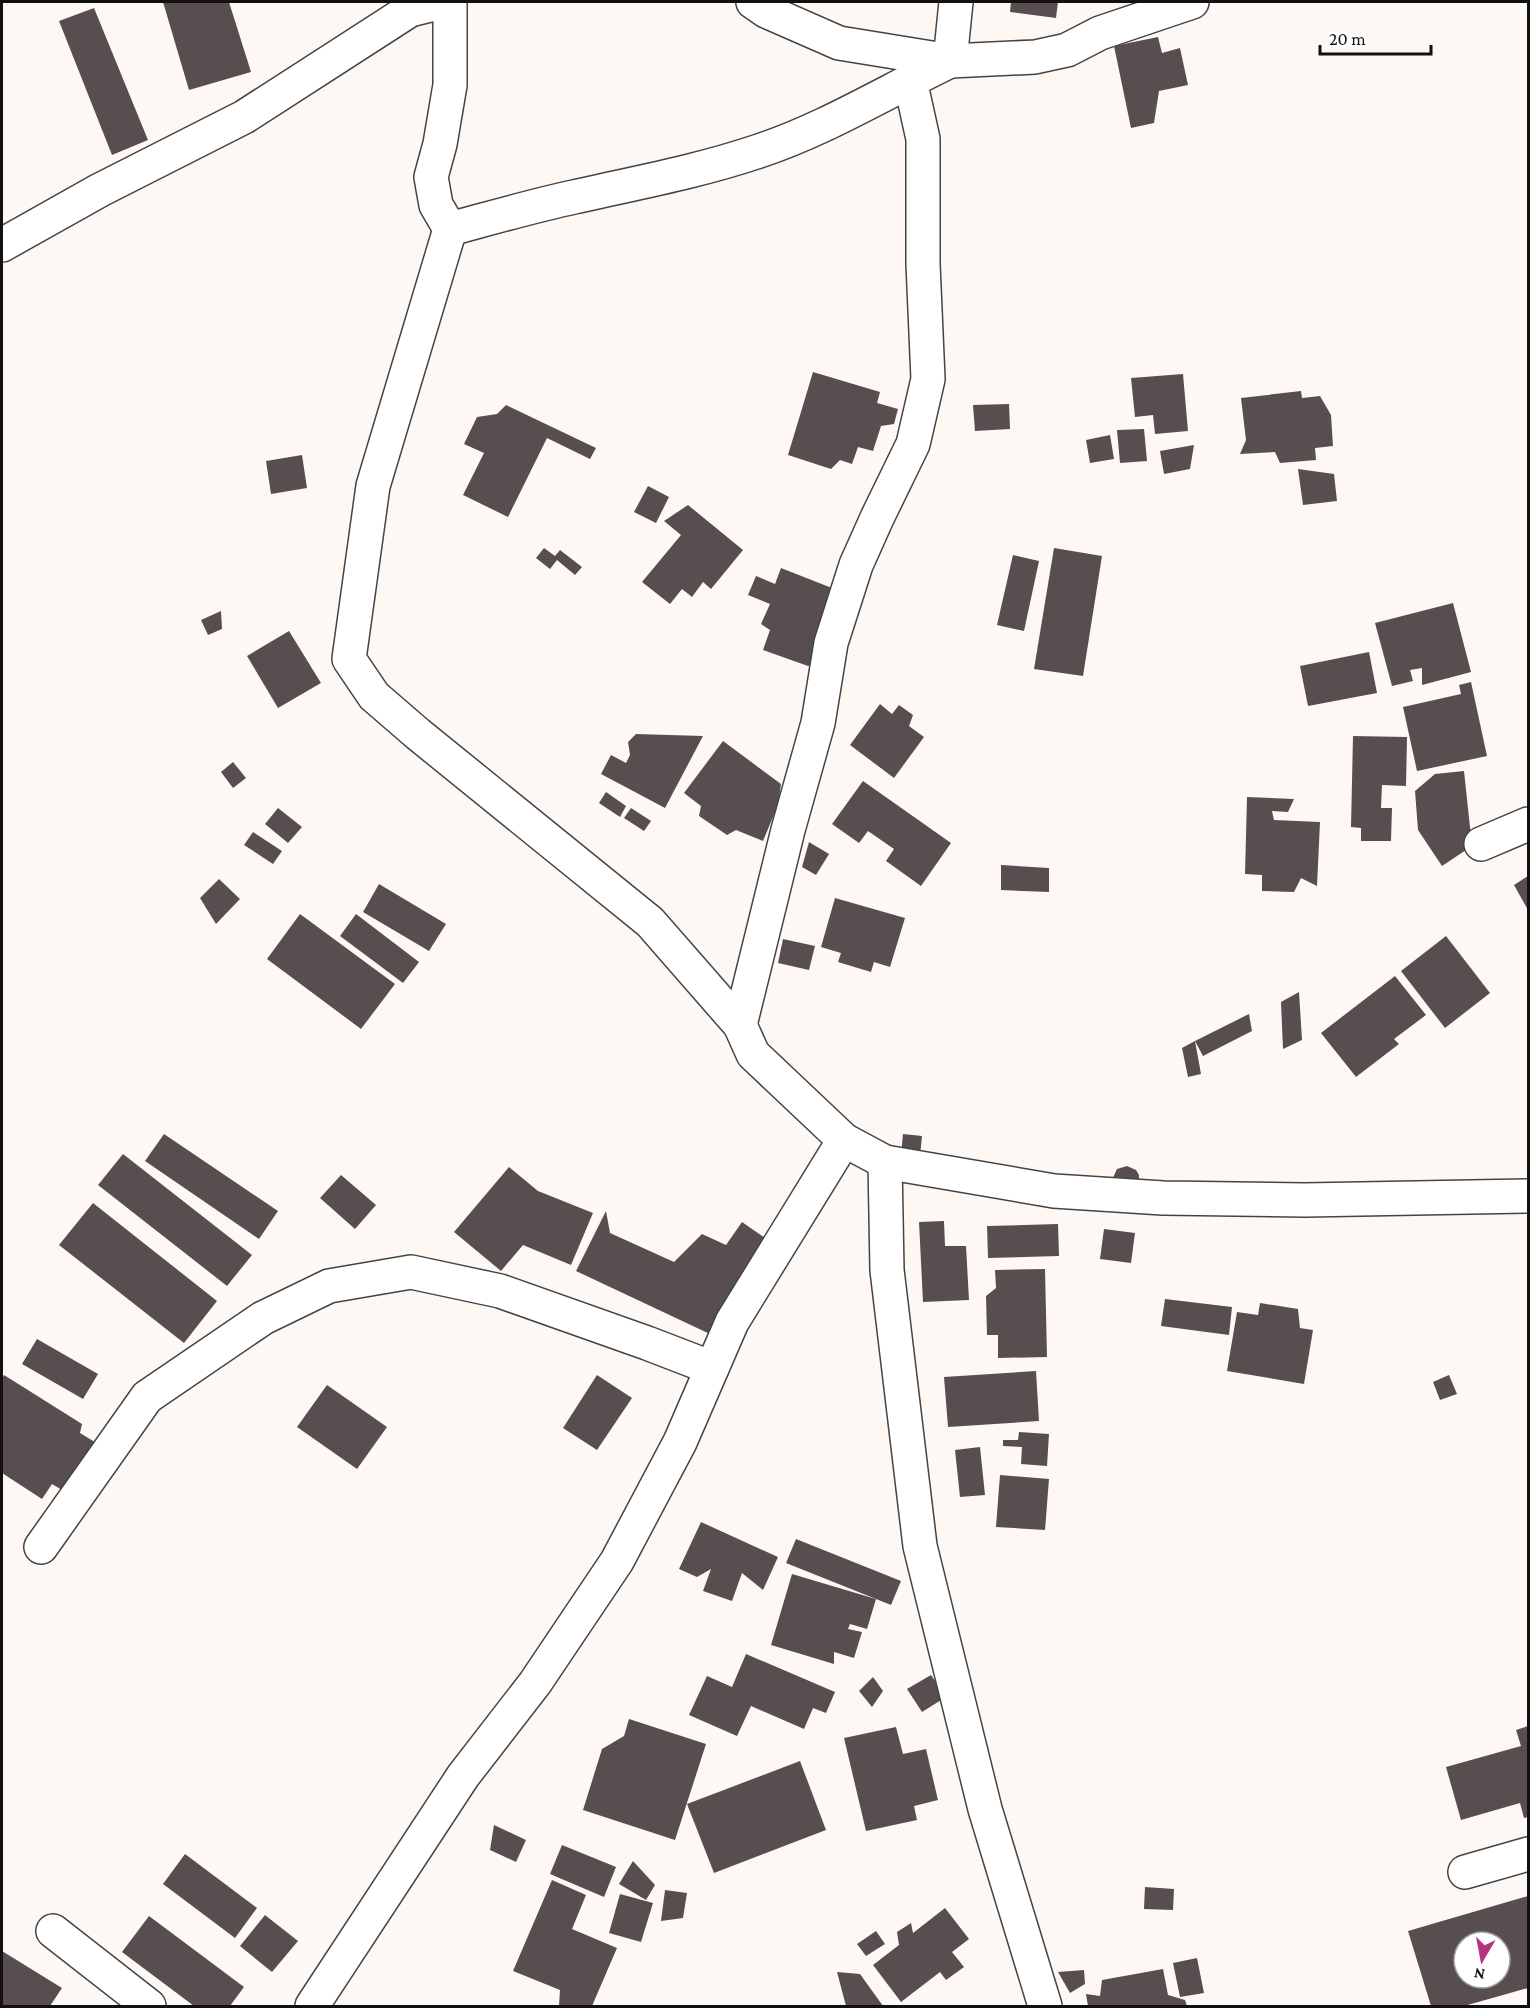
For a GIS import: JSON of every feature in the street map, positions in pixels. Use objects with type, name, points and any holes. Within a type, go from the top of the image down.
[{"type":"street","points":[[2,245],[100,190],[243,117],[410,10],[442,2]]},
{"type":"street","points":[[450,2],[450,85],[440,144],[431,177],[436,205],[450,229],[373,486],[349,659],[374,696],[650,922],[740,1025],[753,1054],[844,1140],[885,1162],[1054,1191],[1163,1198],[1305,1200],[1528,1196]]},
{"type":"street","points":[[753,2],[766,11],[839,43],[950,61],[1035,57],[1067,50],[1100,33],[1192,2]]},
{"type":"street","points":[[950,61],[956,2]]},
{"type":"street","points":[[450,229],[573,197],[664,178],[757,152],[843,117],[950,61]]},
{"type":"street","points":[[740,1025],[788,830],[818,723],[831,644],[856,565],[913,444],[928,379],[923,264],[923,139],[910,80]]},
{"type":"street","points":[[1481,844],[1528,824]]},
{"type":"street","points":[[312,2007],[463,1776],[535,1683],[617,1561],[680,1442],[732,1322],[844,1140]]},
{"type":"street","points":[[885,1162],[887,1270],[920,1546],[985,1809],[1045,2007]]},
{"type":"street","points":[[41,1547],[147,1397],[263,1318],[329,1286],[411,1272],[477,1286],[500,1291],[647,1342],[712,1368]]},
{"type":"street","points":[[1465,1872],[1528,1854]]},
{"type":"street","points":[[53,1930],[149,2007]]},
{"type":"building","points":[[163,2],[229,2],[251,72],[189,90]]},
{"type":"building","points":[[1011,2],[1058,2],[1056,18],[1010,12]]},
{"type":"building","points":[[94,8],[148,140],[112,155],[59,21]]},
{"type":"building","points":[[1158,37],[1162,53],[1180,48],[1188,85],[1159,91],[1154,123],[1131,128],[1114,46]]},
{"type":"building","points":[[813,372],[880,392],[877,403],[898,409],[894,424],[881,426],[873,451],[858,447],[852,464],[840,460],[831,469],[788,455]]},
{"type":"building","points":[[1183,374],[1188,431],[1155,434],[1153,415],[1135,417],[1131,378]]},
{"type":"building","points":[[1301,391],[1302,398],[1320,396],[1331,415],[1333,446],[1315,448],[1316,460],[1280,463],[1275,452],[1240,454],[1246,440],[1241,398]]},
{"type":"building","points":[[1009,404],[1010,429],[975,431],[973,405]]},
{"type":"building","points":[[506,405],[596,448],[590,459],[547,438],[508,517],[463,495],[484,453],[464,444],[477,417],[497,414]]},
{"type":"building","points":[[1144,429],[1147,461],[1120,463],[1117,430]]},
{"type":"building","points":[[1110,435],[1114,459],[1090,463],[1086,440]]},
{"type":"building","points":[[1194,445],[1190,469],[1164,474],[1160,451]]},
{"type":"building","points":[[302,455],[307,488],[271,494],[266,461]]},
{"type":"building","points":[[1298,469],[1334,474],[1337,501],[1303,505]]},
{"type":"building","points":[[648,486],[669,497],[656,523],[634,512]]},
{"type":"building","points":[[688,505],[743,550],[711,589],[703,582],[692,597],[682,589],[670,604],[642,582],[681,535],[664,521]]},
{"type":"building","points":[[544,548],[555,556],[560,550],[582,567],[575,575],[557,560],[550,569],[536,558]]},
{"type":"building","points":[[1054,548],[1102,556],[1083,676],[1034,669]]},
{"type":"building","points":[[1013,555],[1039,561],[1024,631],[997,625]]},
{"type":"building","points":[[781,568],[837,590],[819,664],[808,666],[763,650],[770,630],[761,624],[770,604],[748,595],[756,576],[775,584]]},
{"type":"building","points":[[1453,603],[1471,672],[1422,685],[1422,668],[1410,670],[1413,681],[1392,686],[1375,623]]},
{"type":"building","points":[[221,611],[222,629],[208,635],[201,620]]},
{"type":"building","points":[[289,631],[321,683],[278,708],[247,656]]},
{"type":"building","points":[[1369,652],[1377,693],[1308,706],[1300,666]]},
{"type":"building","points":[[1471,682],[1487,756],[1417,771],[1403,707],[1461,694],[1459,685]]},
{"type":"building","points":[[880,704],[892,714],[899,705],[913,715],[909,726],[924,737],[894,778],[850,745]]},
{"type":"building","points":[[636,734],[703,736],[665,808],[601,774],[611,755],[626,763],[630,755],[628,742]]},
{"type":"building","points":[[1353,736],[1407,737],[1406,786],[1382,785],[1381,808],[1392,808],[1391,841],[1361,841],[1361,828],[1351,827]]},
{"type":"building","points":[[723,741],[781,784],[778,805],[763,841],[736,830],[727,835],[699,816],[701,806],[684,793]]},
{"type":"building","points":[[233,762],[246,778],[233,788],[221,772]]},
{"type":"building","points":[[1464,771],[1472,846],[1442,866],[1418,830],[1415,791],[1435,774]]},
{"type":"building","points":[[863,781],[951,843],[921,886],[886,861],[894,849],[868,831],[859,843],[832,824]]},
{"type":"building","points":[[606,792],[626,806],[620,817],[599,803]]},
{"type":"building","points":[[1247,797],[1294,799],[1288,812],[1272,811],[1274,820],[1320,822],[1317,886],[1301,878],[1294,892],[1262,891],[1262,875],[1245,874]]},
{"type":"building","points":[[278,808],[302,827],[288,843],[265,824]]},
{"type":"building","points":[[631,808],[651,821],[644,831],[624,818]]},
{"type":"building","points":[[253,832],[282,851],[273,864],[244,845]]},
{"type":"building","points":[[809,842],[829,854],[816,875],[802,867]]},
{"type":"building","points":[[1001,865],[1049,868],[1049,892],[1001,890]]},
{"type":"building","points":[[1528,876],[1528,910],[1514,885]]},
{"type":"building","points":[[219,879],[240,899],[216,924],[200,898]]},
{"type":"building","points":[[379,884],[446,924],[429,951],[363,912]]},
{"type":"building","points":[[835,898],[905,918],[890,967],[874,962],[871,972],[838,962],[841,953],[821,947]]},
{"type":"building","points":[[300,914],[395,984],[361,1029],[267,959]]},
{"type":"building","points":[[356,914],[419,962],[403,983],[340,936]]},
{"type":"building","points":[[1446,936],[1490,993],[1445,1028],[1401,971]]},
{"type":"building","points":[[783,939],[815,946],[809,970],[778,963]]},
{"type":"building","points":[[1395,976],[1426,1015],[1394,1039],[1399,1044],[1356,1077],[1321,1033]]},
{"type":"building","points":[[1299,992],[1302,1040],[1283,1049],[1281,1002]]},
{"type":"building","points":[[1249,1014],[1252,1031],[1203,1056],[1195,1041]]},
{"type":"building","points":[[1195,1041],[1201,1074],[1188,1077],[1182,1048]]},
{"type":"building","points":[[164,1134],[278,1211],[259,1239],[145,1161]]},
{"type":"building","points":[[903,1134],[922,1136],[920,1156],[901,1155]]},
{"type":"building","points":[[123,1154],[252,1255],[227,1286],[98,1185]]},
{"type":"building","points":[[1127,1166],[1136,1170],[1139,1175],[1139,1184],[1111,1182],[1117,1169]]},
{"type":"building","points":[[509,1167],[538,1191],[593,1213],[571,1265],[523,1245],[501,1271],[454,1232]]},
{"type":"building","points":[[341,1175],[376,1205],[355,1229],[320,1198]]},
{"type":"building","points":[[93,1203],[217,1301],[184,1343],[59,1245]]},
{"type":"building","points":[[606,1211],[610,1233],[674,1262],[702,1234],[726,1245],[742,1222],[771,1242],[712,1335],[576,1271]]},
{"type":"building","points":[[944,1221],[945,1246],[966,1246],[969,1300],[923,1302],[919,1222]]},
{"type":"building","points":[[1058,1224],[1059,1256],[988,1258],[987,1226]]},
{"type":"building","points":[[1104,1229],[1135,1233],[1131,1263],[1100,1259]]},
{"type":"building","points":[[1045,1269],[1047,1357],[998,1358],[998,1335],[987,1335],[986,1296],[996,1288],[995,1270]]},
{"type":"building","points":[[1165,1299],[1232,1307],[1229,1335],[1161,1326]]},
{"type":"building","points":[[1260,1303],[1298,1309],[1300,1328],[1313,1330],[1304,1384],[1227,1371],[1237,1312],[1258,1315]]},
{"type":"building","points":[[37,1339],[98,1374],[83,1399],[22,1364]]},
{"type":"building","points":[[1036,1371],[1039,1421],[948,1427],[944,1377]]},
{"type":"building","points":[[4,1375],[82,1424],[80,1433],[98,1444],[67,1493],[52,1484],[42,1499],[2,1473],[2,1379]]},
{"type":"building","points":[[597,1375],[632,1398],[597,1450],[563,1428]]},
{"type":"building","points":[[1449,1375],[1457,1394],[1440,1400],[1433,1382]]},
{"type":"building","points":[[327,1385],[387,1427],[357,1469],[297,1427]]},
{"type":"building","points":[[1019,1432],[1049,1434],[1047,1466],[1021,1464],[1022,1447],[1003,1446],[1003,1440],[1018,1440]]},
{"type":"building","points":[[980,1447],[985,1495],[960,1497],[955,1450]]},
{"type":"building","points":[[1000,1475],[1049,1479],[1045,1530],[996,1527]]},
{"type":"building","points":[[701,1522],[778,1557],[763,1590],[742,1573],[732,1601],[703,1591],[711,1569],[697,1577],[679,1569]]},
{"type":"building","points":[[796,1539],[901,1581],[891,1605],[786,1563]]},
{"type":"building","points":[[792,1574],[876,1599],[867,1629],[850,1624],[848,1629],[862,1632],[854,1658],[834,1652],[834,1664],[771,1645]]},
{"type":"building","points":[[746,1654],[835,1692],[826,1713],[813,1708],[804,1729],[751,1706],[737,1736],[689,1715],[707,1676],[732,1687]]},
{"type":"building","points":[[931,1675],[946,1697],[922,1712],[907,1689]]},
{"type":"building","points":[[873,1677],[883,1691],[872,1707],[859,1691]]},
{"type":"building","points":[[629,1719],[706,1744],[675,1840],[583,1810],[602,1749],[624,1736]]},
{"type":"building","points":[[1528,1726],[1528,1817],[1524,1818],[1520,1803],[1461,1820],[1446,1767],[1521,1746],[1516,1730]]},
{"type":"building","points":[[896,1727],[903,1754],[926,1749],[938,1800],[914,1806],[917,1820],[866,1831],[844,1738]]},
{"type":"building","points":[[800,1761],[826,1830],[714,1873],[687,1804]]},
{"type":"building","points":[[494,1825],[526,1840],[516,1862],[490,1850]]},
{"type":"building","points":[[562,1845],[616,1867],[604,1897],[550,1874]]},
{"type":"building","points":[[185,1854],[257,1908],[235,1938],[163,1884]]},
{"type":"building","points":[[633,1861],[655,1885],[646,1900],[619,1884]]},
{"type":"building","points":[[552,1880],[586,1895],[572,1929],[617,1948],[592,2006],[559,2006],[560,1990],[513,1971]]},
{"type":"building","points":[[1145,1887],[1174,1889],[1173,1910],[1144,1909]]},
{"type":"building","points":[[665,1890],[687,1893],[683,1918],[661,1921]]},
{"type":"building","points":[[620,1894],[653,1903],[641,1942],[609,1933]]},
{"type":"building","points":[[1528,1896],[1528,1988],[1464,2006],[1431,2006],[1408,1931]]},
{"type":"building","points":[[945,1908],[969,1939],[952,1952],[964,1967],[946,1980],[940,1972],[901,2002],[873,1965],[899,1945],[897,1932],[911,1923],[913,1933]]},
{"type":"building","points":[[265,1915],[298,1941],[272,1972],[240,1946]]},
{"type":"building","points":[[149,1916],[244,1987],[230,2006],[194,2006],[122,1952]]},
{"type":"building","points":[[876,1931],[885,1944],[866,1956],[857,1944]]},
{"type":"building","points":[[2,1951],[62,1988],[50,2006],[2,2006]]},
{"type":"building","points":[[1197,1958],[1204,1993],[1180,1997],[1173,1963]]},
{"type":"building","points":[[1163,1969],[1168,1995],[1185,2000],[1187,2006],[1088,2006],[1086,1994],[1100,1996],[1102,1980]]},
{"type":"building","points":[[1084,1970],[1085,1984],[1070,1993],[1058,1972]]},
{"type":"building","points":[[837,1972],[860,1974],[883,2006],[846,2006]]}]
